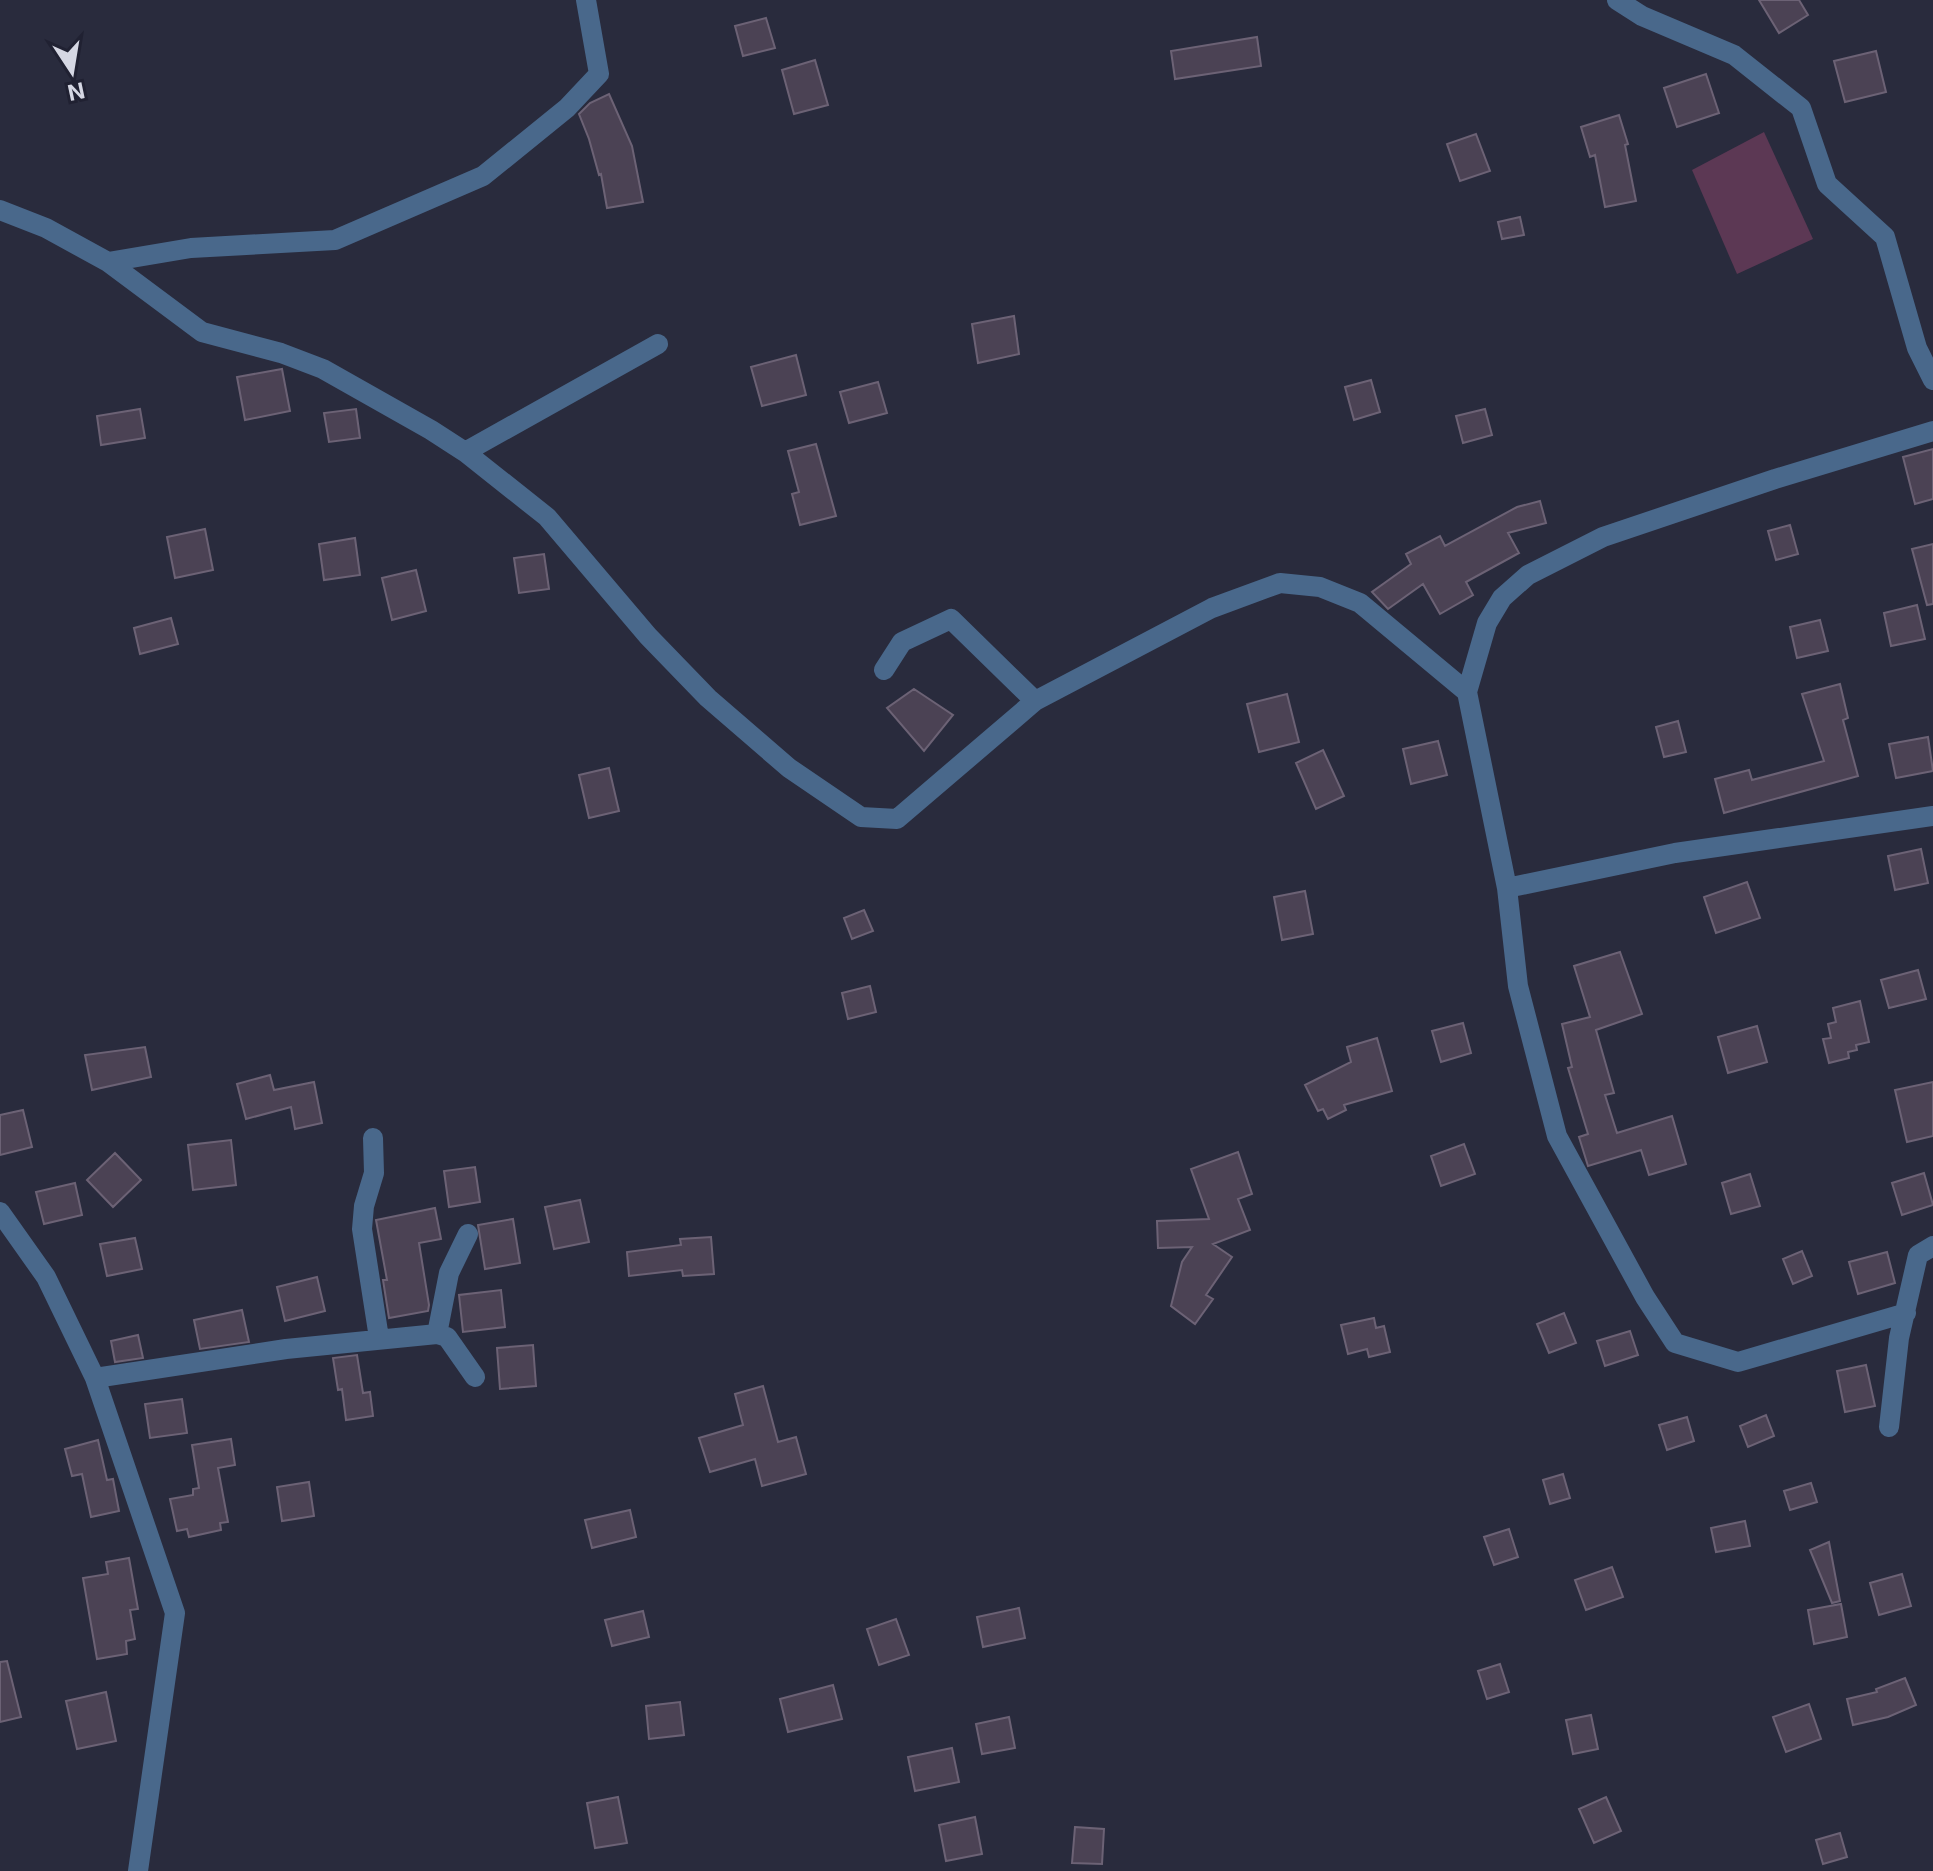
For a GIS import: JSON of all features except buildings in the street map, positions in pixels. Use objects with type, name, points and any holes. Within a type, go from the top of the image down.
[{"type":"street","points":[[108,262],[191,248],[335,240],[483,176],[567,108],[599,74],[586,0]]},
{"type":"street","points":[[1617,0],[1642,16],[1734,55],[1801,108],[1827,184],[1885,237],[1917,348],[1933,380]]},
{"type":"street","points":[[0,210],[46,228],[108,262],[202,332],[281,353],[323,369],[465,452],[547,517],[648,636],[708,698],[789,768],[861,817],[897,819],[1035,701],[1212,608],[1280,583],[1320,587],[1360,603],[1467,692]]},
{"type":"street","points":[[465,452],[658,344]]},
{"type":"street","points":[[1906,1313],[1738,1362],[1675,1343],[1645,1297],[1557,1136],[1518,986],[1507,888],[1467,692],[1487,623],[1502,598],[1528,575],[1603,537],[1775,479],[1933,431]]},
{"type":"street","points":[[884,670],[902,642],[951,619],[1035,701]]},
{"type":"street","points":[[1507,888],[1675,853],[1933,816]]},
{"type":"street","points":[[373,1138],[374,1173],[364,1206],[362,1229],[379,1338]]},
{"type":"street","points":[[0,1212],[46,1277],[95,1378],[175,1613],[138,1871]]},
{"type":"street","points":[[437,1334],[449,1273],[468,1234]]},
{"type":"street","points":[[1889,1427],[1899,1338],[1918,1255],[1933,1246]]},
{"type":"street","points":[[95,1378],[286,1349],[437,1334],[447,1337],[475,1377]]},
{"type":"shaded area","points":[[1764,132],[1813,239],[1737,274],[1692,170]]}]
